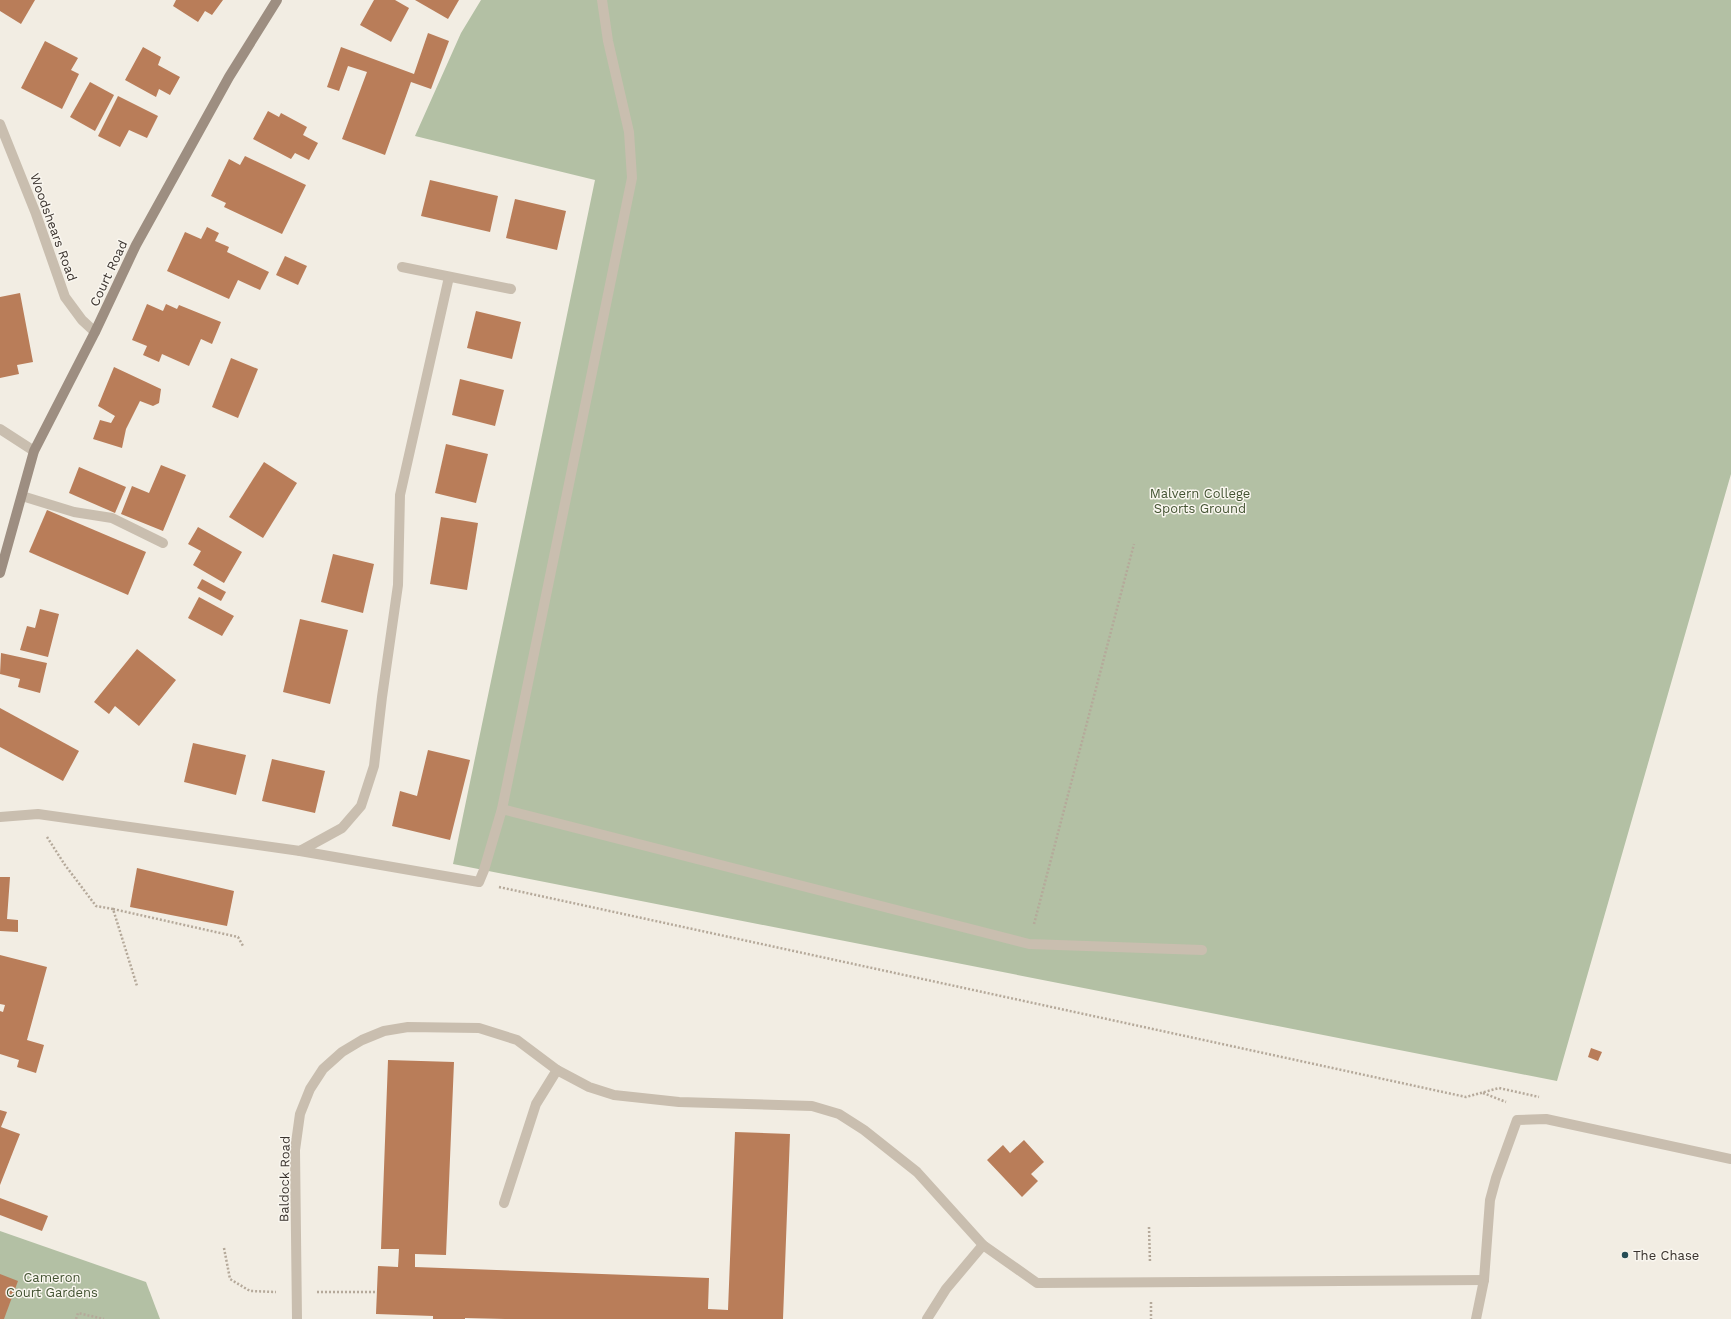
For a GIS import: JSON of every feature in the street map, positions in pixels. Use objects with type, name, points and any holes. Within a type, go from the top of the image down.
[{"type":"street","name":"Court Road","points":[[0,574],[34,451],[95,332],[136,245],[229,77],[277,0]]},
{"type":"street","points":[[0,817],[38,814],[300,851],[479,882],[502,809],[632,178],[629,132],[608,41],[602,0]]},
{"type":"street","name":"Woodshears Road","points":[[0,124],[36,214],[65,298],[82,320],[95,332]]},
{"type":"street","points":[[402,267],[511,289]]},
{"type":"street","points":[[300,851],[342,828],[361,806],[374,766],[398,585],[400,495],[449,276]]},
{"type":"street","points":[[0,429],[34,451]]},
{"type":"street","points":[[22,496],[74,512],[112,518],[163,543]]},
{"type":"street","points":[[502,809],[1029,944],[1202,950]]},
{"type":"street","name":"Baldock Road","points":[[297,1319],[295,1150],[300,1114],[310,1089],[322,1069],[342,1052],[362,1040],[384,1031],[408,1027],[479,1028],[517,1040],[557,1070],[589,1087],[614,1095],[679,1102],[812,1106],[839,1114],[864,1130],[917,1172],[983,1245],[1037,1283],[1484,1280]]},
{"type":"street","points":[[504,1203],[536,1104],[557,1070]]},
{"type":"street","points":[[1476,1319],[1484,1280],[1490,1200],[1496,1178],[1517,1120],[1546,1119],[1731,1159]]},
{"type":"street","points":[[927,1319],[946,1289],[983,1245]]},
{"type":"path","points":[[1029,944],[1134,544]]},
{"type":"path","points":[[38,814],[48,841],[96,906],[238,937],[243,946]]},
{"type":"path","points":[[479,882],[1466,1097],[1483,1093]]},
{"type":"path","points":[[113,909],[137,986]]},
{"type":"path","points":[[76,1319],[78,1313],[104,1319]]},
{"type":"green space","name":"Malvern College Sports Ground","points":[[481,0],[1731,0],[1731,474],[1557,1081],[453,864],[595,180],[415,136],[461,33]]},
{"type":"green space","name":"Cameron Court Gardens","points":[[0,1231],[146,1282],[160,1319],[4,1319],[0,1274]]},
{"type":"building","points":[[0,0],[35,0],[21,24],[0,11]]},
{"type":"building","points":[[176,0],[223,0],[212,15],[205,11],[198,22],[173,6]]},
{"type":"building","points":[[374,0],[395,0],[409,8],[391,42],[360,25]]},
{"type":"building","points":[[415,0],[459,0],[448,19]]},
{"type":"building","points":[[428,33],[449,41],[431,89],[411,82],[385,155],[342,139],[367,72],[348,66],[339,91],[327,87],[341,47],[414,74]]},
{"type":"building","points":[[45,41],[78,58],[71,70],[79,74],[62,109],[21,88]]},
{"type":"building","points":[[143,47],[161,57],[158,65],[180,77],[170,95],[159,89],[156,97],[125,80]]},
{"type":"building","points":[[90,82],[114,95],[95,131],[70,117]]},
{"type":"building","points":[[118,96],[158,116],[147,138],[129,130],[120,147],[98,136]]},
{"type":"building","points":[[268,111],[279,117],[281,113],[307,127],[303,135],[318,143],[309,160],[295,153],[291,159],[253,139]]},
{"type":"building","points":[[245,156],[306,185],[282,234],[224,207],[226,203],[211,196],[229,159],[240,165]]},
{"type":"building","points":[[430,180],[498,196],[490,232],[421,216]]},
{"type":"building","points":[[515,199],[566,211],[557,250],[506,238]]},
{"type":"building","points":[[207,227],[219,233],[215,241],[229,247],[227,252],[269,272],[260,290],[238,280],[229,299],[167,271],[185,232],[201,239]]},
{"type":"building","points":[[285,256],[307,266],[298,285],[276,275]]},
{"type":"building","points":[[20,293],[33,362],[17,365],[19,374],[0,378],[0,297]]},
{"type":"building","points":[[147,304],[163,311],[166,304],[177,309],[179,305],[221,322],[212,344],[201,339],[189,366],[162,354],[159,362],[143,355],[147,346],[132,340]]},
{"type":"building","points":[[476,311],[521,322],[512,359],[467,348]]},
{"type":"building","points":[[231,358],[258,369],[238,418],[212,407]]},
{"type":"building","points":[[114,367],[161,389],[159,403],[153,406],[140,401],[126,429],[122,448],[93,439],[100,420],[111,423],[115,416],[98,406]]},
{"type":"building","points":[[460,379],[504,390],[495,426],[452,415]]},
{"type":"building","points":[[446,444],[488,454],[476,503],[435,493]]},
{"type":"building","points":[[264,462],[297,483],[263,538],[229,517]]},
{"type":"building","points":[[161,465],[186,475],[163,531],[121,514],[132,486],[149,493]]},
{"type":"building","points":[[79,467],[126,487],[115,513],[69,493]]},
{"type":"building","points":[[47,510],[146,552],[128,595],[29,552]]},
{"type":"building","points":[[441,517],[478,523],[467,590],[430,584]]},
{"type":"building","points":[[198,527],[242,552],[224,583],[193,565],[201,551],[188,544]]},
{"type":"building","points":[[333,554],[374,564],[363,613],[321,602]]},
{"type":"building","points":[[202,579],[226,592],[221,601],[197,588]]},
{"type":"building","points":[[199,597],[234,616],[222,636],[188,618]]},
{"type":"building","points":[[40,609],[59,614],[48,657],[20,650],[27,626],[35,628]]},
{"type":"building","points":[[300,619],[348,630],[330,704],[283,692]]},
{"type":"building","points":[[137,649],[176,680],[139,726],[115,706],[109,714],[94,702]]},
{"type":"building","points":[[1,653],[47,663],[40,693],[18,687],[20,679],[0,674]]},
{"type":"building","points":[[0,708],[79,751],[63,781],[0,747]]},
{"type":"building","points":[[193,743],[246,755],[236,795],[184,782]]},
{"type":"building","points":[[428,750],[470,760],[450,840],[392,826],[400,791],[417,796]]},
{"type":"building","points":[[272,759],[325,771],[315,813],[262,801]]},
{"type":"building","points":[[137,868],[234,891],[227,926],[130,907]]},
{"type":"building","points":[[0,877],[10,877],[7,919],[18,920],[18,932],[0,931]]},
{"type":"building","points":[[0,955],[47,967],[27,1040],[44,1045],[36,1073],[17,1067],[19,1060],[0,1054],[0,1011],[3,1012],[5,1005],[0,1004]]},
{"type":"building","points":[[1591,1048],[1602,1052],[1598,1061],[1588,1057]]},
{"type":"building","points":[[388,1060],[454,1062],[446,1255],[415,1254],[415,1267],[709,1278],[708,1309],[728,1310],[735,1132],[790,1134],[783,1319],[433,1319],[433,1316],[376,1314],[378,1266],[398,1267],[399,1249],[381,1249]]},
{"type":"building","points":[[0,1110],[7,1112],[1,1127],[20,1134],[0,1185]]},
{"type":"building","points":[[1024,1140],[1044,1162],[1031,1174],[1038,1181],[1022,1197],[987,1160],[1003,1145],[1010,1153]]},
{"type":"building","points":[[0,1198],[48,1216],[42,1231],[0,1215]]},
{"type":"building","points":[[0,1274],[18,1281],[4,1319],[0,1319]]},
{"type":"place","name":"The Chase","points":[[1625,1255]]}]
